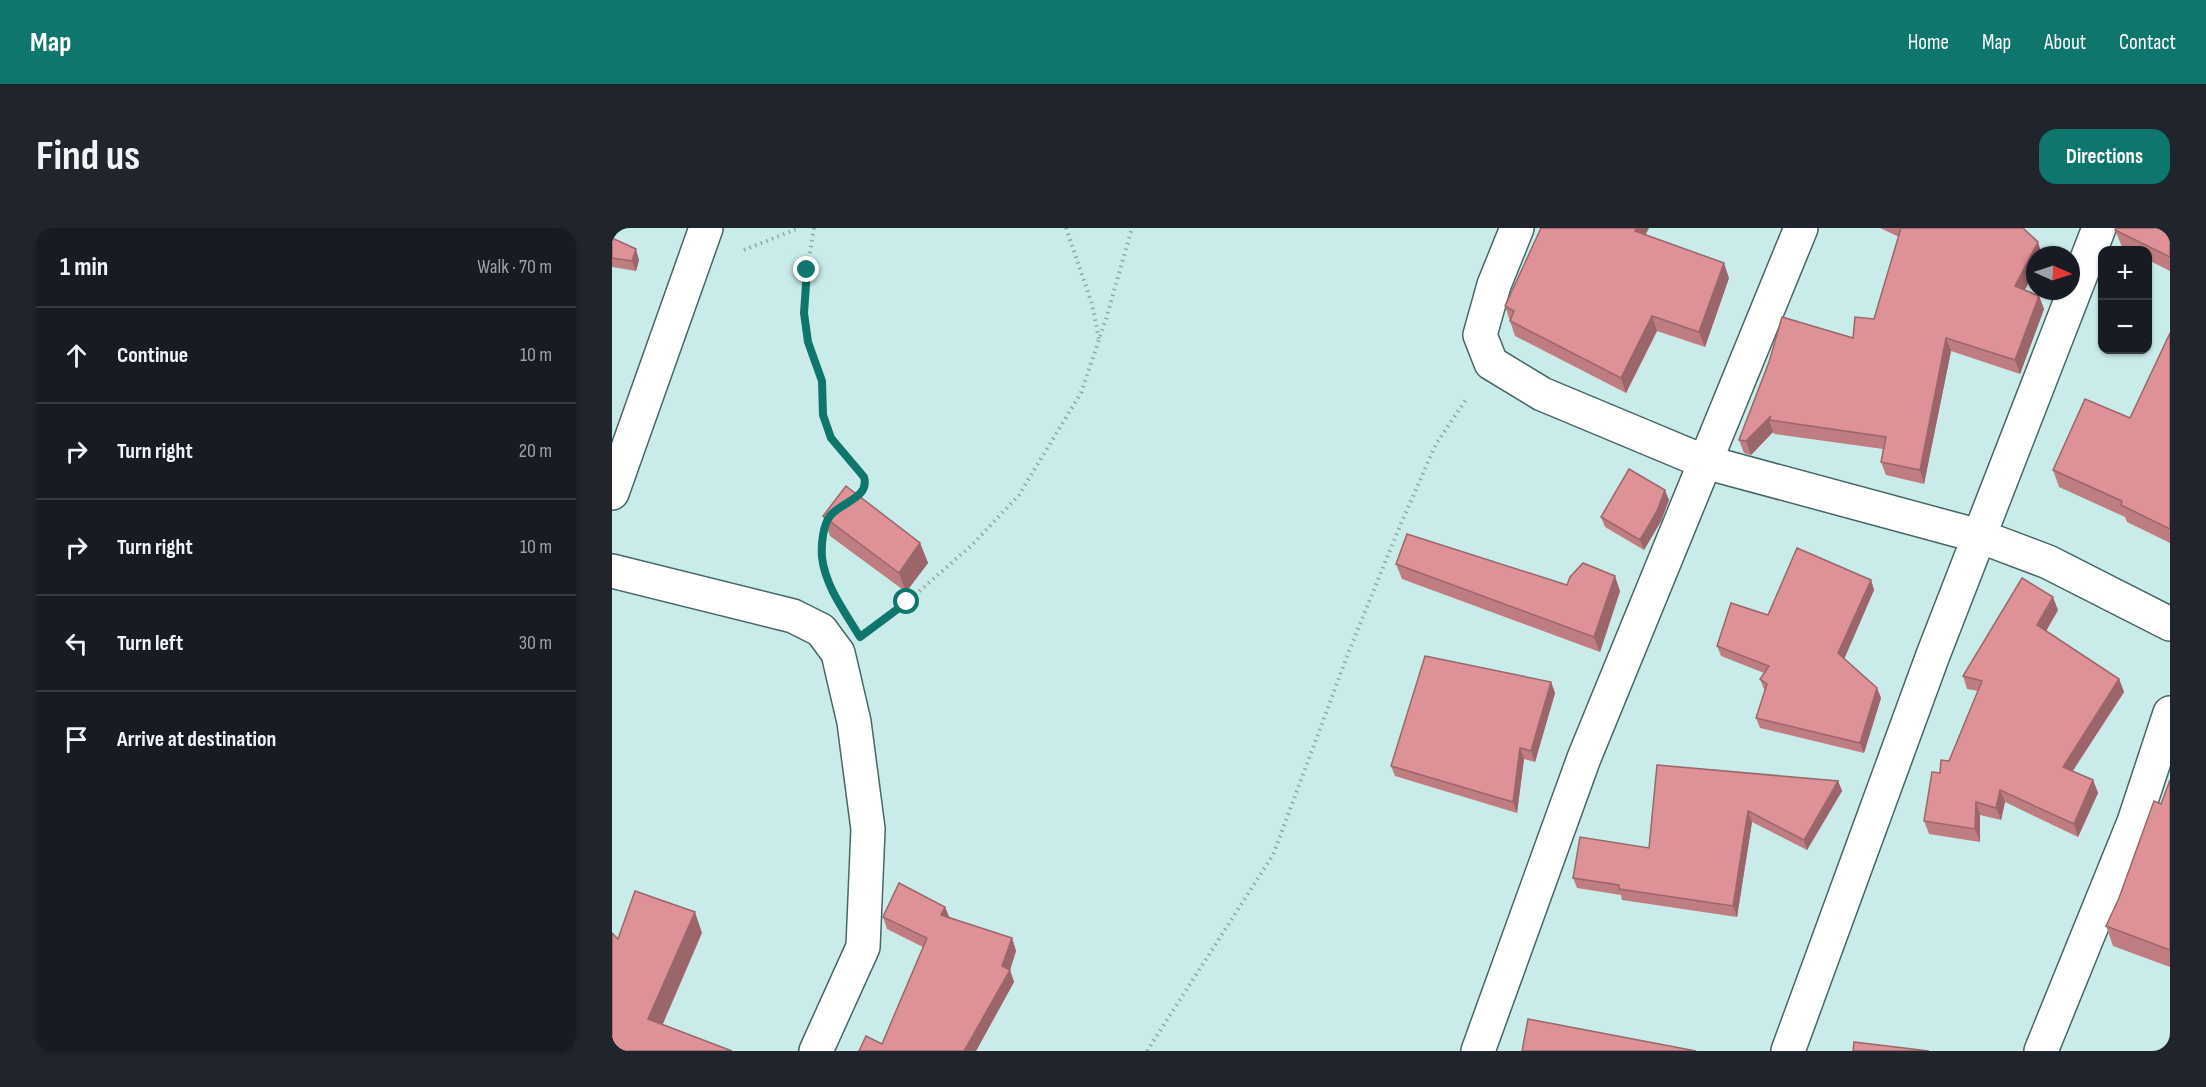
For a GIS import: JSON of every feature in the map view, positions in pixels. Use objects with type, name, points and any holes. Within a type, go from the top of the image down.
[{"type":"street","points":[[612,493],[706,228]]},
{"type":"street","points":[[1517,228],[1494,285],[1479,335],[1491,363],[1542,394],[1705,462],[1979,537],[2048,562],[2170,624]]},
{"type":"street","points":[[1478,1051],[1584,758],[1801,228]]},
{"type":"street","points":[[1788,1051],[1933,655],[2099,228]]},
{"type":"street","points":[[612,571],[792,616],[821,630],[838,653],[854,722],[868,830],[863,946],[816,1051]]},
{"type":"street","points":[[2041,1051],[2133,822],[2170,713]]},
{"type":"path","points":[[814,228],[807,270],[804,313],[808,342],[822,381],[823,415],[831,438],[864,477],[866,484],[863,492],[854,498]]},
{"type":"path","points":[[1066,228],[1092,303],[1099,340]]},
{"type":"path","points":[[838,653],[907,602],[972,545],[1019,495],[1081,393],[1132,228]]},
{"type":"path","points":[[1147,1051],[1273,855],[1349,651],[1436,444],[1491,363]]},
{"type":"path","points":[[829,516],[824,529],[822,555],[828,582],[833,591]]},
{"type":"building","points":[[1541,228],[1636,228],[1635,231],[1724,263],[1699,332],[1652,316],[1621,378],[1510,321],[1514,311],[1505,306]]},
{"type":"building","points":[[1901,228],[2023,228],[2038,242],[2036,246],[2026,246],[2026,265],[2015,286],[2026,291],[2026,300],[2038,300],[2015,360],[1946,338],[1920,470],[1881,462],[1886,437],[1769,420],[1771,416],[1746,441],[1739,440],[1769,362],[1782,317],[1853,338],[1855,317],[1874,319]]},
{"type":"building","points":[[2116,228],[2170,228],[2170,257],[2152,248],[2152,246],[2115,230]]},
{"type":"building","points":[[612,238],[636,249],[632,261],[612,258]]},
{"type":"building","points":[[2170,333],[2170,529],[2121,505],[2122,501],[2053,470],[2085,399],[2130,418]]},
{"type":"building","points":[[1629,469],[1665,490],[1657,511],[1640,540],[1601,517]]},
{"type":"building","points":[[846,486],[920,543],[899,573],[823,516]]},
{"type":"building","points":[[1407,534],[1567,585],[1570,577],[1583,563],[1615,576],[1594,637],[1396,564]]},
{"type":"building","points":[[1797,548],[1871,580],[1838,653],[1877,688],[1860,743],[1756,718],[1767,684],[1760,679],[1769,666],[1717,646],[1731,603],[1768,615]]},
{"type":"building","points":[[2022,578],[2053,597],[2037,625],[2119,679],[2063,767],[2093,780],[2074,824],[2000,790],[1996,808],[1976,802],[1975,829],[1924,821],[1932,772],[1940,773],[1941,760],[1949,761],[1982,681],[1963,676]]},
{"type":"building","points":[[1425,656],[1551,682],[1531,751],[1520,748],[1513,802],[1391,766]]},
{"type":"building","points":[[1657,765],[1838,781],[1804,840],[1748,811],[1733,906],[1619,889],[1619,885],[1573,878],[1580,837],[1649,848]]},
{"type":"building","points":[[2170,780],[2170,950],[2106,926],[2119,898],[2154,801],[2161,804]]},
{"type":"building","points":[[899,883],[945,907],[941,915],[1012,938],[1002,966],[1010,970],[964,1051],[859,1051],[866,1036],[882,1044],[927,938],[883,917]]},
{"type":"building","points":[[635,891],[695,912],[648,1019],[732,1051],[612,1051],[612,933],[618,939]]},
{"type":"building","points":[[1528,1019],[1696,1051],[1522,1051]]},
{"type":"building","points":[[1854,1042],[1929,1051],[1853,1051]]},
{"type":"route","points":[[807,270],[804,313],[808,342],[822,381],[823,415],[831,438],[864,477],[866,484],[863,492],[829,516],[824,529],[822,555],[828,582],[860,637],[907,602]]}]
